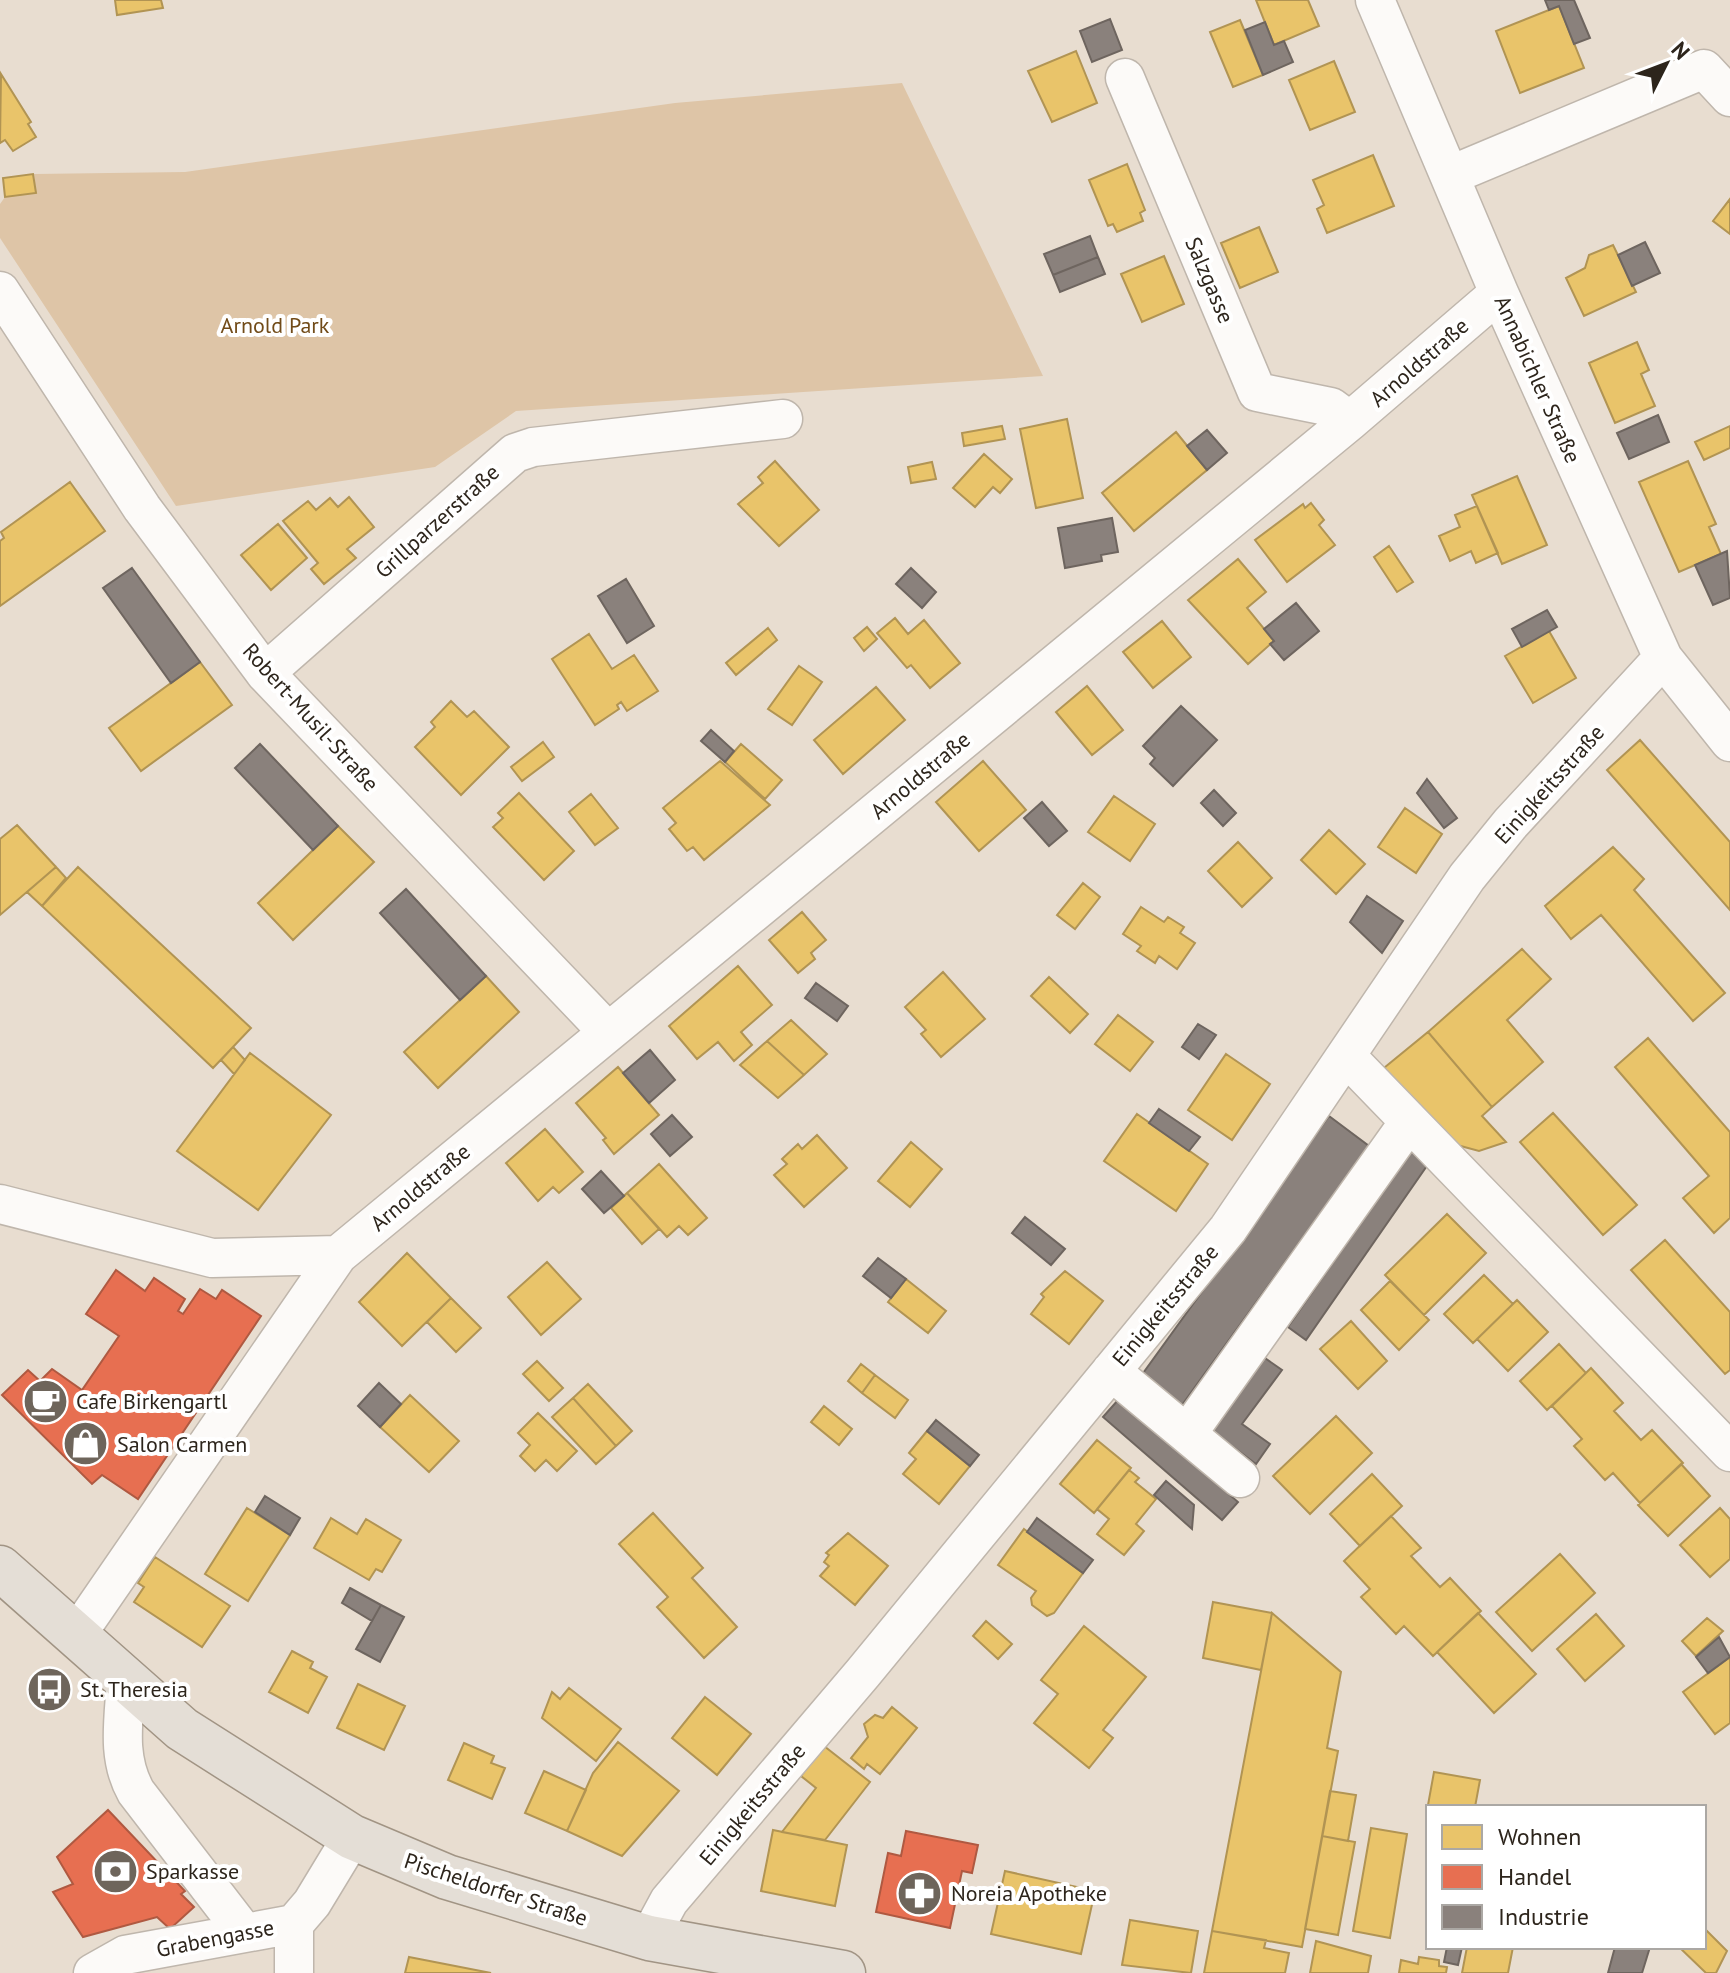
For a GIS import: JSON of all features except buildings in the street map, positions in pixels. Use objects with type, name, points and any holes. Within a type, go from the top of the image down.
[{"type":"main road","name":"Pischeldorfer Straße","points":[[0,1568],[182,1729],[352,1837],[447,1877],[649,1938],[843,1973]]},
{"type":"street","name":"Annabichler Straße","points":[[1375,0],[1499,293],[1663,658],[1730,742]]},
{"type":"street","points":[[1451,175],[1717,64],[1730,97]]},
{"type":"street","name":"Salzgasse","points":[[1125,78],[1257,392],[1331,407],[1350,421]]},
{"type":"street","name":"Robert-Musil-Straße","points":[[0,291],[142,508],[265,673],[608,1032]]},
{"type":"street","name":"Arnoldstraße","points":[[75,1637],[338,1255],[1350,421],[1499,293]]},
{"type":"street","name":"Grillparzerstraße","points":[[265,673],[515,453],[533,447],[783,419]]},
{"type":"street","name":"Einigkeitsstraße","points":[[649,1938],[669,1901],[863,1673],[1228,1229],[1467,877],[1510,824],[1663,658]]},
{"type":"street","points":[[1347,1057],[1730,1452]]},
{"type":"street","points":[[1187,1434],[1409,1122]]},
{"type":"street","points":[[0,1204],[212,1258],[338,1255]]},
{"type":"street","points":[[1111,1371],[1240,1478]]},
{"type":"street","points":[[126,1681],[122,1748],[126,1773],[136,1792],[243,1931]]},
{"type":"street","points":[[294,1973],[294,1924],[312,1903],[352,1837]]},
{"type":"street","name":"Grabengasse","points":[[93,1973],[125,1955],[294,1924]]},
{"type":"green space","name":"Arnold Park","points":[[902,83],[1043,376],[516,411],[435,467],[176,506],[0,238],[0,204],[5,197],[36,193],[34,174],[185,172],[675,103]]},
{"type":"place","name":"Cafe Birkengartl","points":[[45,1401]]},
{"type":"place","name":"Salon Carmen","points":[[86,1444]]},
{"type":"place","name":"St. Theresia","points":[[49,1689]]},
{"type":"place","name":"Sparkasse","points":[[115,1871]]},
{"type":"place","name":"Noreia Apotheke","points":[[920,1893]]}]
